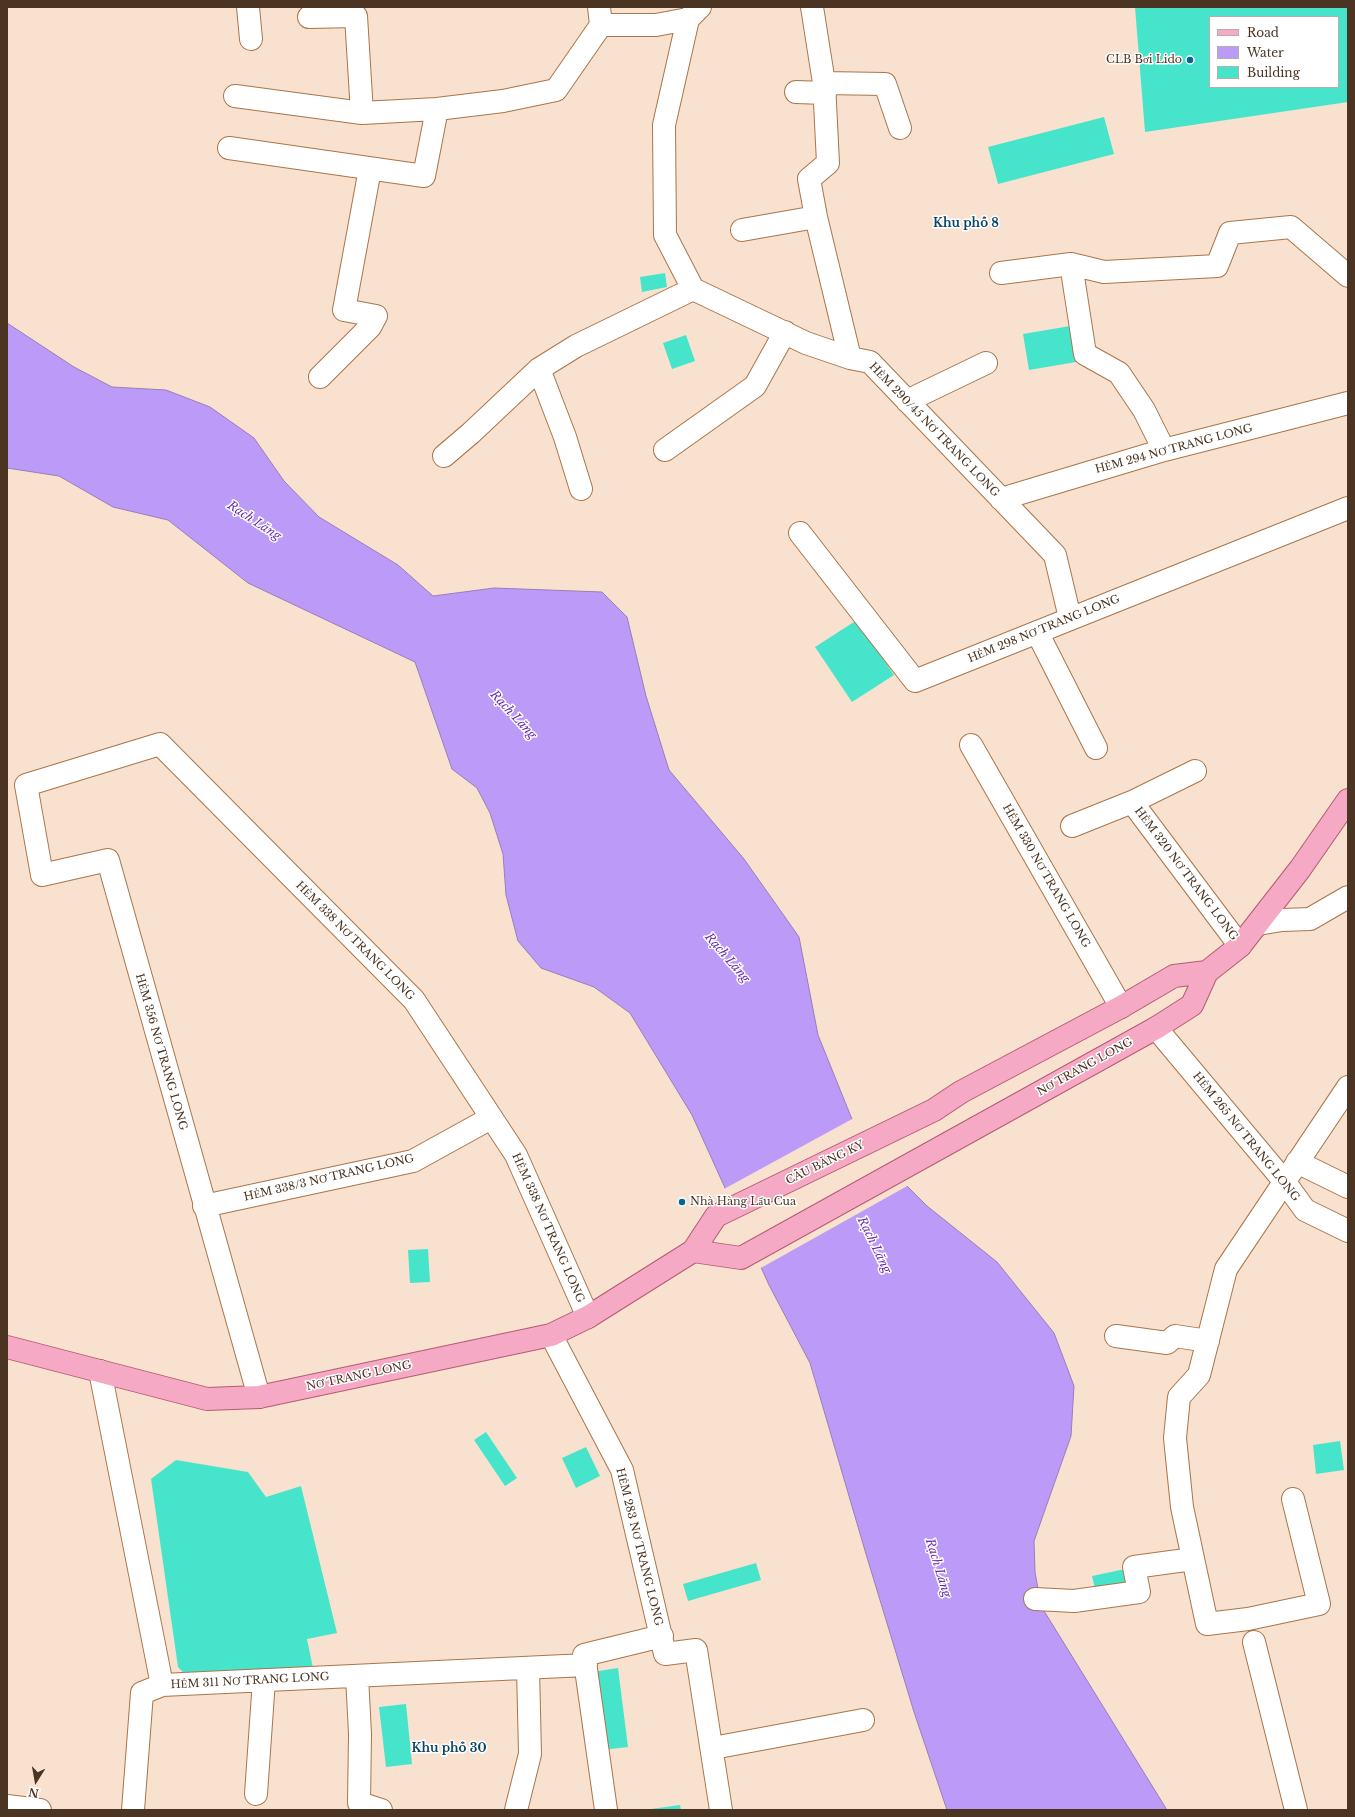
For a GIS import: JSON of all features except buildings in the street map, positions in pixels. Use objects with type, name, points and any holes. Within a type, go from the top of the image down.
[{"type":"main road","name":"NƠ TRANG LONG","points":[[693,1251],[741,1258],[1156,1028],[1192,1005],[1207,972],[1240,946],[1300,869],[1348,800]]},
{"type":"main road","points":[[1121,1007],[1174,976],[1207,972]]},
{"type":"main road","name":"CẦU BĂNG KY","points":[[716,1216],[934,1110],[961,1092],[1121,1007]]},
{"type":"main road","name":"NƠ TRANG LONG","points":[[7,1347],[207,1399],[258,1397],[551,1335],[588,1317],[693,1251],[716,1216]]},
{"type":"street","points":[[248,7],[251,39]]},
{"type":"street","points":[[812,7],[824,88],[828,163],[809,179],[816,217],[850,358]]},
{"type":"street","points":[[235,96],[362,113],[437,109],[503,101],[556,90],[600,16],[656,25],[694,13]]},
{"type":"street","points":[[444,456],[472,433],[539,369],[576,346],[693,289],[665,236],[664,125],[694,13]]},
{"type":"street","points":[[309,17],[356,16],[362,113]]},
{"type":"street","points":[[796,92],[824,88],[886,84],[900,128]]},
{"type":"street","points":[[229,148],[424,176],[437,109]]},
{"type":"street","points":[[320,377],[370,327],[376,316],[344,310],[370,169]]},
{"type":"street","points":[[742,230],[816,217]]},
{"type":"street","points":[[1001,273],[1071,264],[1104,272],[1217,266],[1230,233],[1291,227],[1348,276]]},
{"type":"street","points":[[1071,264],[1085,354],[1119,373],[1144,410],[1164,450]]},
{"type":"street","name":"HẺM 290/45 NƠ TRANG LONG","points":[[693,289],[806,342],[850,358],[870,362],[1055,555],[1070,618]]},
{"type":"street","points":[[665,450],[755,386],[785,332]]},
{"type":"street","points":[[907,401],[986,363]]},
{"type":"street","points":[[539,369],[565,437],[581,488]]},
{"type":"street","name":"HẺM 294 NƠ TRANG LONG","points":[[1001,499],[1164,450],[1348,403]]},
{"type":"street","name":"HẺM 298 NƠ TRANG LONG","points":[[800,533],[915,681],[1348,508]]},
{"type":"street","points":[[1037,632],[1096,748]]},
{"type":"street","name":"HẺM 338 NƠ TRANG LONG","points":[[26,785],[160,744],[414,1000],[516,1155],[588,1317]]},
{"type":"street","name":"HẺM 330 NƠ TRANG LONG","points":[[971,744],[1121,1007]]},
{"type":"street","name":"HẺM 320 NƠ TRANG LONG","points":[[1072,826],[1132,802],[1195,771]]},
{"type":"street","name":"HẺM 356 NƠ TRANG LONG","points":[[26,785],[42,875],[108,860],[258,1397]]},
{"type":"street","name":"HẺM 320 NƠ TRANG LONG","points":[[1132,802],[1240,946]]},
{"type":"street","points":[[1258,924],[1282,920],[1310,919],[1348,897]]},
{"type":"street","name":"HẺM 265 NƠ TRANG LONG","points":[[1156,1028],[1284,1181],[1305,1210],[1348,1232]]},
{"type":"street","points":[[1293,1499],[1319,1604],[1248,1619],[1207,1624],[1182,1507],[1175,1438],[1179,1397],[1199,1375],[1226,1269],[1348,1087]]},
{"type":"street","name":"HẺM 338/3 NƠ TRANG LONG","points":[[204,1206],[413,1161],[491,1118]]},
{"type":"street","points":[[1297,1162],[1348,1186]]},
{"type":"street","name":"HẺM 283 NƠ TRANG LONG","points":[[551,1335],[622,1470],[662,1636],[584,1655],[586,1665]]},
{"type":"street","points":[[1116,1336],[1167,1343],[1175,1336],[1208,1341]]},
{"type":"street","name":"HẺM 311 NƠ TRANG LONG","points":[[100,1371],[162,1685],[586,1665]]},
{"type":"street","points":[[1035,1599],[1074,1601],[1139,1592],[1134,1567],[1193,1559]]},
{"type":"street","points":[[662,1636],[664,1654],[696,1650],[713,1748],[721,1810]]},
{"type":"street","points":[[1254,1642],[1296,1810]]},
{"type":"street","points":[[586,1665],[606,1810]]},
{"type":"street","points":[[516,1810],[530,1754],[528,1668]]},
{"type":"street","points":[[357,1676],[360,1734],[358,1802],[381,1810]]},
{"type":"street","points":[[256,1794],[264,1680]]},
{"type":"street","points":[[133,1810],[142,1693],[162,1685]]},
{"type":"street","points":[[713,1748],[863,1720]]},
{"type":"street","points":[[7,1806],[40,1810]]},
{"type":"water","name":"Rạch Lăng","points":[[7,323],[74,367],[112,387],[166,390],[210,407],[254,438],[284,481],[319,517],[398,565],[433,596],[494,588],[602,592],[627,617],[646,696],[669,770],[744,859],[799,937],[818,1035],[860,1139],[927,1206],[997,1262],[1054,1333],[1074,1386],[1071,1436],[1034,1541],[1035,1572],[1041,1606],[1167,1810],[947,1810],[914,1712],[810,1363],[769,1285],[692,1115],[630,1013],[594,987],[541,968],[518,941],[506,895],[503,854],[490,813],[477,788],[452,769],[415,662],[248,583],[168,520],[113,507],[59,476],[7,468]]},
{"type":"pier","points":[[854,1118],[862,1138],[909,1185],[759,1269],[724,1189]]},
{"type":"place","name":"CLB Bơi Lido","points":[[1190,60]]},
{"type":"place","name":"Nhà Hàng Lẩu Cua","points":[[682,1202]]},
{"type":"district","name":"Khu phố 8","points":[[966,224]]},
{"type":"district","name":"Khu phố 30","points":[[449,1749]]}]
